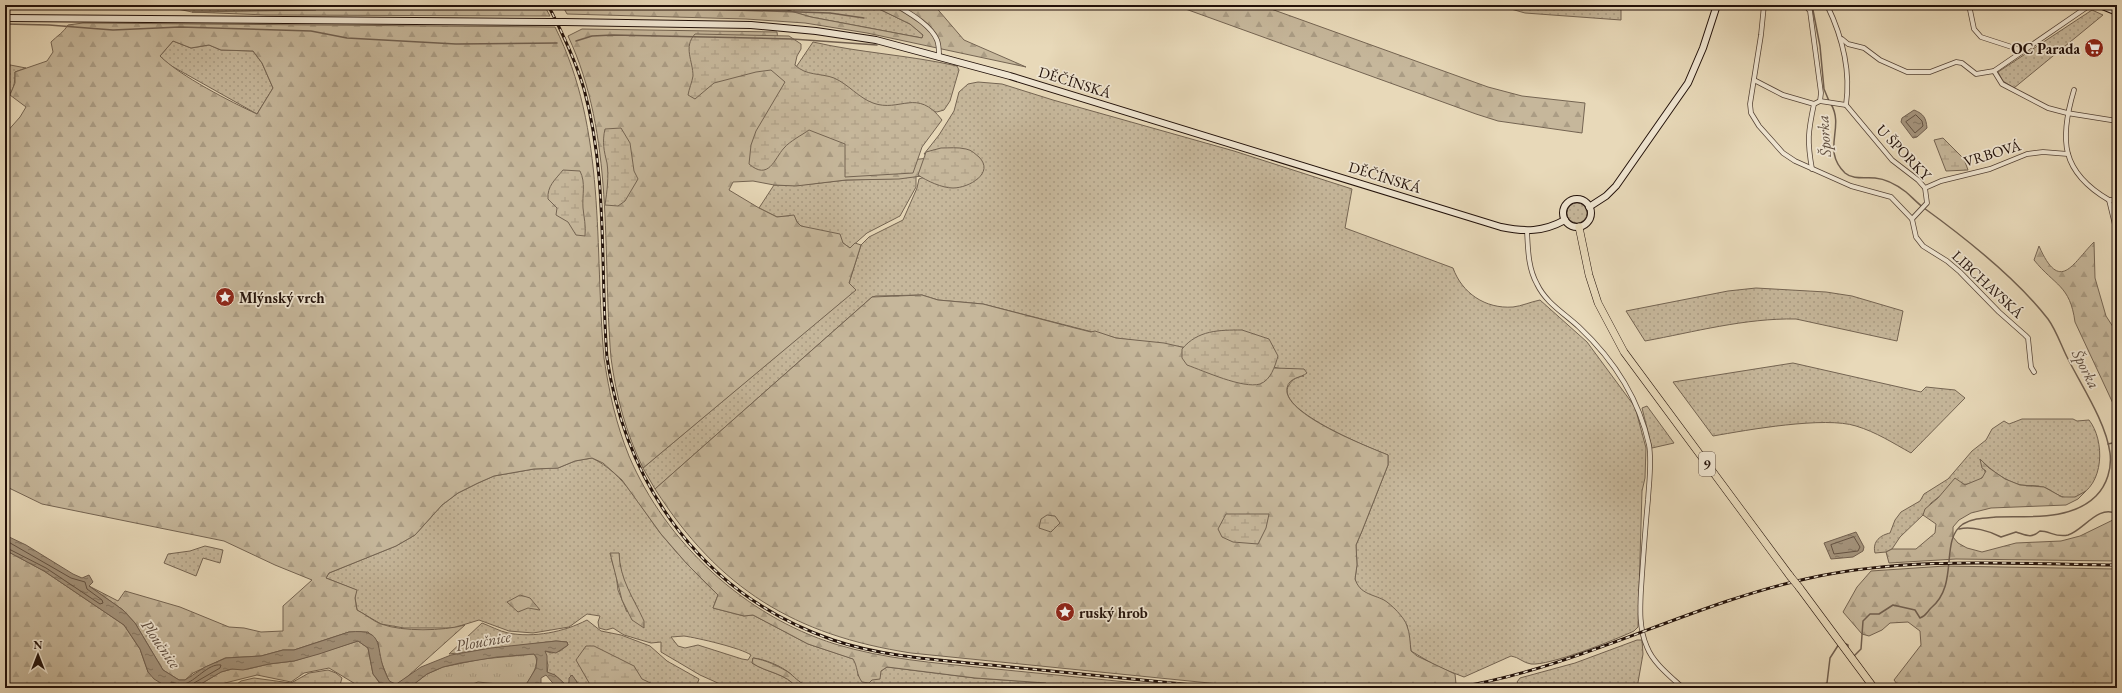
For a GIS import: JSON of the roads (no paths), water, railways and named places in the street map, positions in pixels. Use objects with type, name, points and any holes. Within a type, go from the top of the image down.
[{"type":"main road","points":[[1589,206],[1606,196],[1616,186],[1688,83],[1703,48],[1717,5]]},
{"type":"main road","points":[[2103,6],[2117,12]]},
{"type":"main road","name":"DĚČÍNSKÁ","points":[[5,18],[732,24],[793,28],[876,40],[1026,80],[1502,227],[1527,231],[1550,227],[1564,220]]},
{"type":"main road","points":[[1581,200],[1589,206],[1589,220],[1579,227],[1571,226],[1564,220],[1563,211],[1569,202],[1581,200]]},
{"type":"main road","name":"9","points":[[1579,227],[1588,275],[1595,296],[1624,352],[1874,688]]},
{"type":"street","points":[[896,5],[912,15],[935,35],[938,42],[939,56]]},
{"type":"street","name":"LIBCHAVSKÁ","points":[[1764,5],[1750,104],[1753,119],[1783,153],[1812,169],[1851,186],[1891,197],[1912,219],[1916,237],[1923,246],[1947,261],[1960,272],[1999,312],[2028,338],[2031,367],[2034,372]]},
{"type":"street","points":[[1805,5],[1810,11],[1820,74],[1820,101]]},
{"type":"street","points":[[1754,80],[1783,95],[1814,104],[1820,101],[1846,105],[1849,87],[1842,39],[1827,5]]},
{"type":"street","points":[[1968,5],[1974,29],[1981,37],[2024,51]]},
{"type":"street","points":[[1842,39],[1848,44],[1864,48],[1880,60],[1907,72],[1930,72],[1956,62],[1962,63],[1976,74],[1995,73],[2090,5]]},
{"type":"street","points":[[1995,73],[2002,84],[2048,108],[2067,113],[2117,121]]},
{"type":"street","points":[[2074,90],[2067,113],[2065,140],[2068,154],[2080,179],[2092,190],[2109,200],[2117,200]]},
{"type":"street","points":[[1812,169],[1807,143],[1814,104]]},
{"type":"street","name":"U ŠPORKY","points":[[1846,105],[1892,160],[1918,180],[1924,188],[1927,196],[1926,205],[1912,219]]},
{"type":"street","name":"VRBOVÁ","points":[[1924,188],[1941,181],[1990,169],[2027,154],[2043,152],[2068,154]]},
{"type":"street","points":[[2109,200],[2117,233]]},
{"type":"street","points":[[1527,231],[1530,264],[1540,290],[1548,301],[1576,324],[1594,343],[1628,388],[1638,409],[1649,446],[1650,475],[1643,562],[1641,623],[1647,648],[1665,671],[1683,688]]},
{"type":"water","points":[[1914,110],[1924,117],[1927,128],[1917,137],[1913,138],[1901,122],[1902,118]]},
{"type":"water","points":[[1856,532],[1864,547],[1863,551],[1853,557],[1831,559],[1824,543]]},
{"type":"water","points":[[5,535],[26,545],[73,574],[82,578],[89,575],[93,582],[89,586],[123,610],[135,623],[163,670],[179,680],[185,680],[205,667],[226,658],[261,656],[283,650],[294,650],[349,632],[361,632],[369,633],[374,637],[377,642],[388,679],[395,685],[421,667],[451,655],[491,648],[556,641],[567,642],[568,645],[556,653],[545,651],[547,656],[547,672],[555,675],[566,685],[569,683],[569,678],[572,675],[577,682],[577,688],[557,688],[546,675],[541,678],[541,688],[524,688],[536,668],[537,658],[534,654],[497,657],[460,663],[443,667],[427,674],[409,688],[384,688],[373,674],[368,648],[358,641],[294,661],[269,664],[243,670],[232,669],[221,672],[194,688],[169,688],[154,679],[148,672],[140,649],[124,625],[44,571],[5,550]]},
{"type":"waterway","points":[[578,5],[830,13],[864,18]]},
{"type":"waterway","name":"Šporka","points":[[1812,5],[1820,46],[1824,89],[1829,101]]},
{"type":"waterway","points":[[5,24],[49,25],[113,30],[180,27],[311,31],[347,38],[456,44],[557,43]]},
{"type":"waterway","points":[[576,41],[592,36],[613,35],[792,39],[877,45]]},
{"type":"waterway","name":"Šporka","points":[[1831,104],[1835,113],[1836,122],[1834,147],[1835,156],[1838,164],[1845,173],[1852,177],[1875,178],[1883,180],[1903,189],[1921,206],[1956,232],[2006,274],[2048,319],[2054,328],[2067,357],[2098,416],[2108,441],[2110,453],[2108,476],[2100,492],[2086,504],[2074,510],[2049,516],[1983,518],[1963,524],[1956,531],[1952,540],[1948,575],[1940,598],[1925,615],[1920,618],[1915,610],[1893,605],[1879,614],[1870,614],[1863,621],[1861,649],[1853,657]]},
{"type":"waterway","points":[[2108,444],[2117,442]]},
{"type":"waterway","points":[[1959,529],[1970,528],[1981,530],[2001,537],[2016,532],[2031,536],[2040,531],[2064,536],[2074,532],[2091,519],[2104,512],[2117,514]]},
{"type":"waterway","name":"Šporka","points":[[1844,643],[1848,645],[1848,649]]},
{"type":"waterway","name":"Šporka","points":[[1817,688],[1827,683],[1830,658],[1839,644]]},
{"type":"railway","points":[[548,5],[577,67],[592,122],[600,189],[607,358],[617,406],[633,451],[654,493],[680,532],[711,566],[746,596],[787,621],[833,640],[852,646],[891,654],[931,659],[1223,688]]},
{"type":"railway","points":[[1453,688],[1499,679],[1544,666],[1588,652],[1720,603],[1765,589],[1810,578],[1848,571],[1925,564],[2002,563],[2117,565]]},
{"type":"place","name":"OC Parada","points":[[2094,48]]},
{"type":"place","name":"Mlýnský vrch","points":[[225,297]]},
{"type":"place","name":"ruský hrob","points":[[1065,612]]},
{"type":"water label","name":"Ploučnice","points":[[483,641]]},
{"type":"water label","name":"Ploučnice","points":[[161,644]]}]
